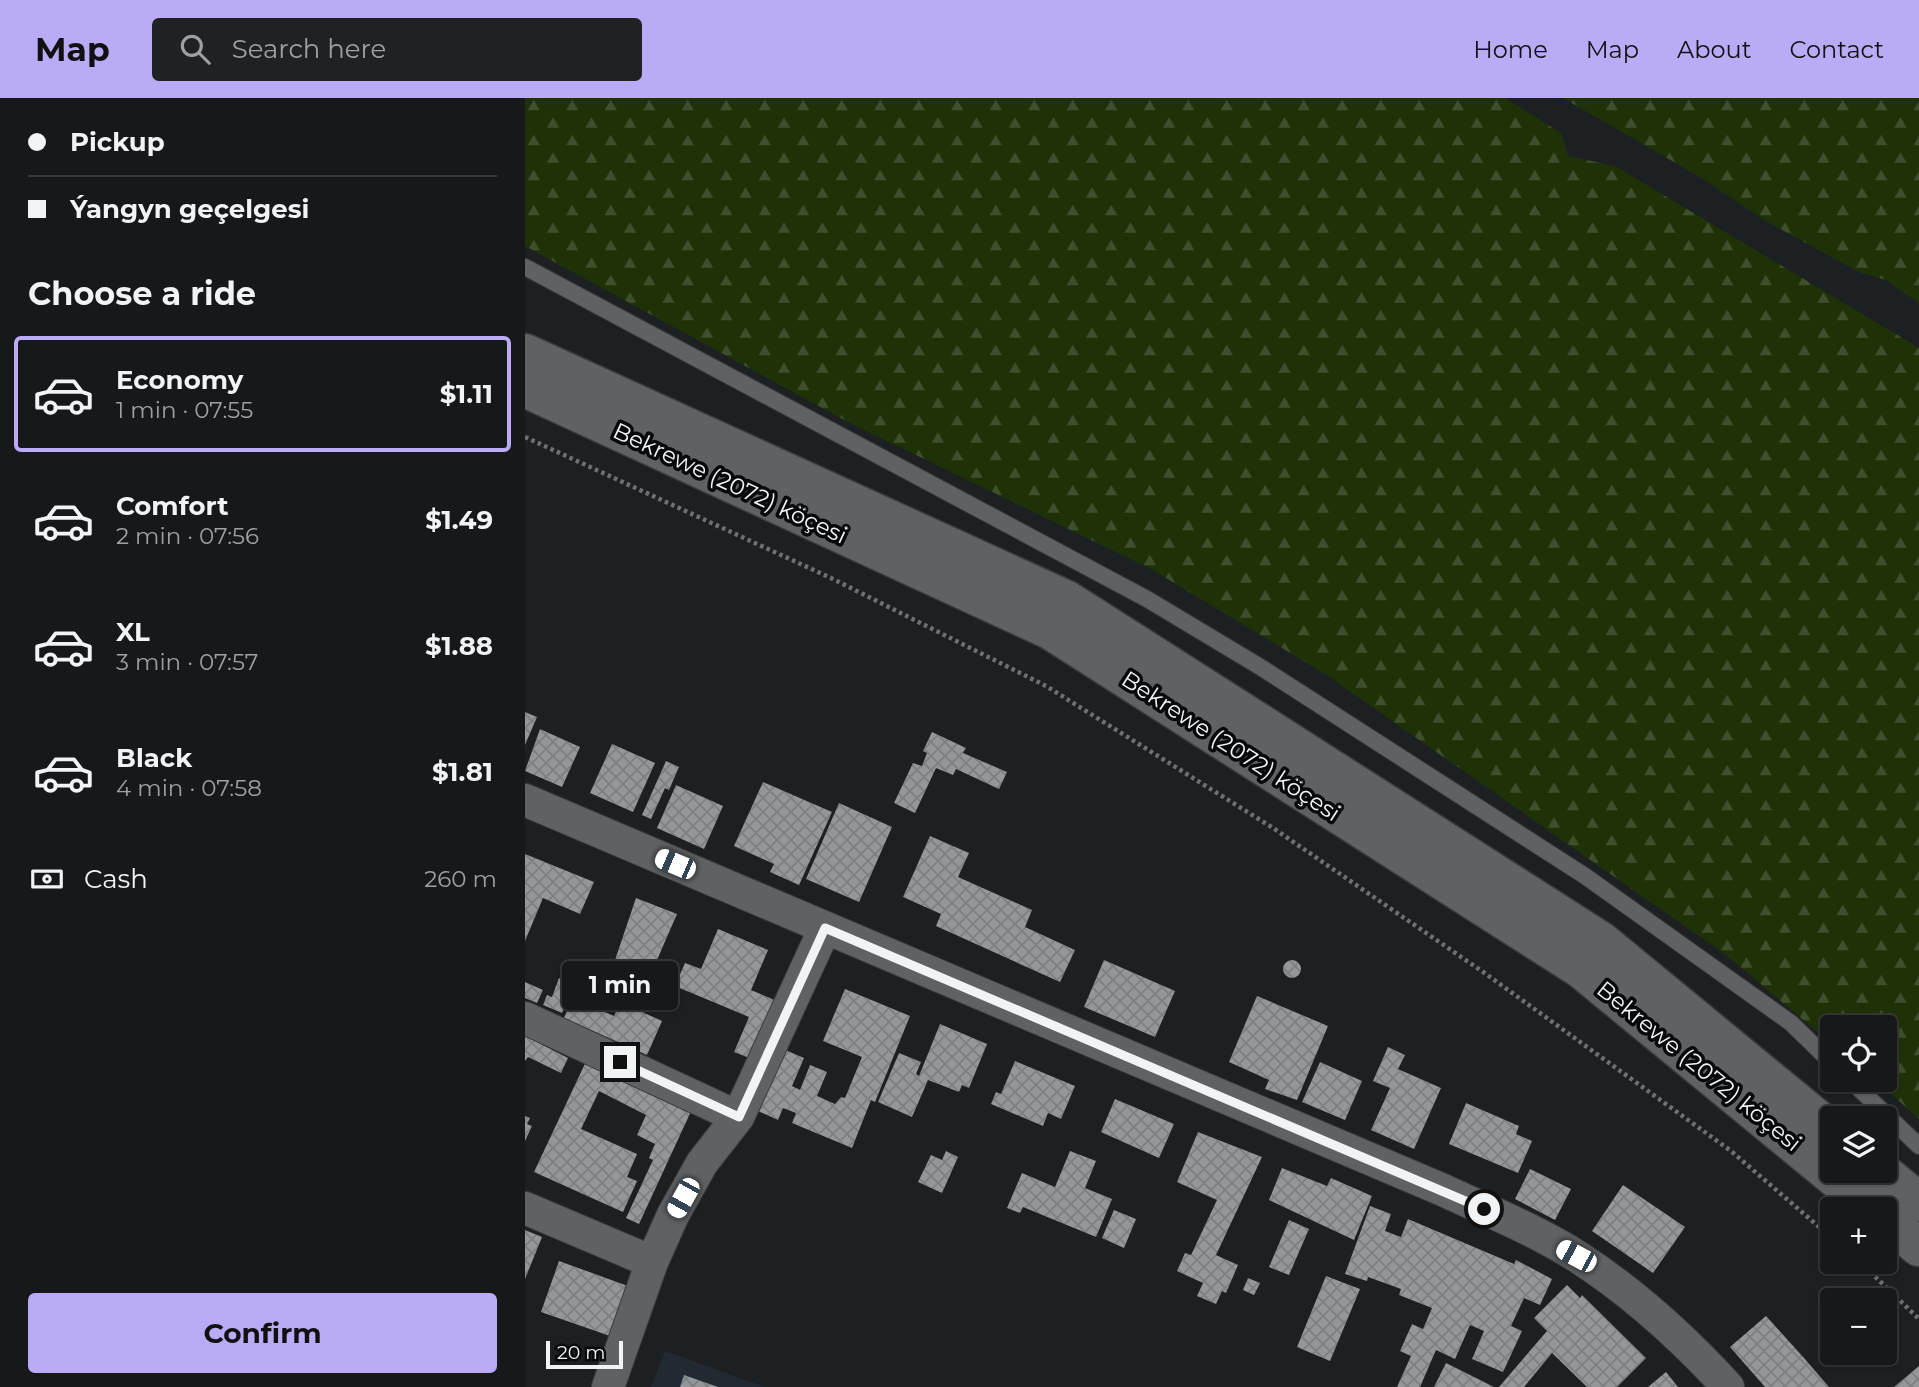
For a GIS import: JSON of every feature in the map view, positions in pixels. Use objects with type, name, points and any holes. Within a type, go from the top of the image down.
[{"type":"main road","name":"Bekrewe (2072) köçesi","points":[[525,353],[1067,600],[1601,942],[1820,1121]]},
{"type":"main road","name":"Bekrewe (2072) köçesi","points":[[525,388],[1051,630],[1581,969],[1858,1197]]},
{"type":"main road","points":[[1896,1183],[1919,1202]]},
{"type":"main road","points":[[1897,1229],[1919,1247]]},
{"type":"street","points":[[525,800],[1443,1190],[1525,1228],[1576,1256],[1623,1288],[1728,1387]]},
{"type":"street","points":[[608,1387],[652,1262],[702,1163],[739,1117],[825,928]]},
{"type":"street","points":[[525,1018],[739,1117]]},
{"type":"street","points":[[525,1208],[652,1262]]},
{"type":"lane","points":[[525,267],[1123,586],[1262,668],[1596,883],[1791,1023],[1820,1051]]},
{"type":"lane","points":[[1863,1092],[1919,1146]]},
{"type":"path","points":[[525,437],[831,578],[1046,686],[1273,828],[1486,974],[1731,1150],[1820,1228]]},
{"type":"path","points":[[1872,1274],[1919,1319]]},
{"type":"shaded area","points":[[665,1351],[765,1387],[651,1387]]},
{"type":"green space","points":[[525,98],[1505,98],[1561,133],[1568,156],[1615,166],[1919,348],[1919,1119],[1889,1092],[1897,1092],[1897,1015],[1820,1015],[1820,1034],[1726,955],[1325,674],[1151,569],[848,422],[525,246]]},
{"type":"green space","points":[[1563,98],[1919,98],[1919,303],[1886,280],[1859,272],[1764,220],[1700,177]]},
{"type":"building","points":[[525,712],[537,717],[525,745]]},
{"type":"building","points":[[540,729],[580,747],[562,787],[525,771]]},
{"type":"building","points":[[932,732],[966,748],[963,753],[1007,772],[999,789],[956,769],[953,775],[936,768],[915,813],[894,803],[913,763],[922,766],[927,753],[923,751]]},
{"type":"building","points":[[612,744],[655,763],[633,812],[590,793]]},
{"type":"building","points":[[666,761],[679,767],[669,790],[665,788],[651,819],[642,815]]},
{"type":"building","points":[[763,782],[832,812],[799,885],[770,872],[774,864],[734,846]]},
{"type":"building","points":[[676,785],[723,806],[704,849],[657,828]]},
{"type":"building","points":[[839,803],[892,827],[859,902],[806,879]]},
{"type":"building","points":[[930,836],[969,853],[958,877],[1032,910],[1025,927],[1075,950],[1060,982],[936,926],[941,914],[903,897]]},
{"type":"building","points":[[525,854],[594,882],[580,914],[543,898],[525,941]]},
{"type":"building","points":[[636,898],[677,914],[650,976],[614,963]]},
{"type":"building","points":[[718,929],[768,950],[751,990],[777,1001],[752,1059],[734,1052],[749,1017],[675,986],[685,963],[701,969]]},
{"type":"building","points":[[1104,960],[1175,991],[1155,1037],[1084,1007]]},
{"type":"building","points":[[1288,960],[1296,960],[1301,969],[1299,976],[1288,978],[1283,973],[1283,965]]},
{"type":"building","points":[[559,978],[574,985],[562,1013],[543,1005],[547,995],[552,997]]},
{"type":"building","points":[[525,982],[543,990],[537,1003],[525,998]]},
{"type":"building","points":[[845,989],[910,1016],[875,1102],[871,1100],[852,1148],[792,1123],[796,1113],[783,1108],[778,1120],[758,1111],[783,1049],[804,1058],[792,1086],[800,1090],[810,1065],[827,1072],[817,1096],[835,1104],[841,1097],[845,1098],[862,1057],[823,1041]]},
{"type":"building","points":[[1257,996],[1328,1026],[1297,1100],[1265,1089],[1269,1080],[1229,1062]]},
{"type":"building","points":[[573,998],[614,1016],[620,1002],[662,1021],[647,1055],[564,1018]]},
{"type":"building","points":[[940,1024],[987,1044],[969,1088],[962,1085],[959,1092],[928,1080],[912,1117],[878,1102],[899,1053],[921,1062],[916,1074],[919,1076]]},
{"type":"building","points":[[525,1036],[568,1058],[561,1073],[528,1057],[525,1061]]},
{"type":"building","points":[[1388,1047],[1405,1055],[1398,1069],[1441,1088],[1414,1149],[1371,1130],[1390,1088],[1373,1081]]},
{"type":"building","points":[[590,1053],[693,1107],[639,1224],[626,1218],[653,1160],[649,1158],[655,1144],[637,1135],[646,1115],[599,1091],[581,1129],[637,1154],[627,1177],[637,1181],[623,1212],[534,1172]]},
{"type":"building","points":[[1015,1061],[1075,1086],[1061,1119],[1048,1113],[1043,1126],[991,1104],[996,1092],[1001,1094]]},
{"type":"building","points":[[1320,1062],[1362,1081],[1345,1120],[1302,1102]]},
{"type":"building","points":[[1115,1099],[1174,1124],[1159,1158],[1101,1132]]},
{"type":"building","points":[[1466,1103],[1519,1126],[1516,1134],[1532,1141],[1518,1173],[1449,1144]]},
{"type":"building","points":[[525,1116],[530,1118],[527,1124],[532,1126],[525,1141]]},
{"type":"building","points":[[1198,1132],[1262,1157],[1216,1255],[1238,1265],[1226,1293],[1222,1291],[1216,1304],[1197,1296],[1203,1283],[1177,1271],[1185,1253],[1191,1255],[1217,1200],[1177,1182]]},
{"type":"building","points":[[946,1151],[958,1157],[942,1193],[918,1182],[931,1155],[942,1160]]},
{"type":"building","points":[[1070,1151],[1096,1161],[1085,1188],[1112,1199],[1096,1237],[1023,1207],[1020,1213],[1007,1208],[1022,1173],[1055,1187]]},
{"type":"building","points":[[1282,1168],[1327,1186],[1331,1178],[1372,1196],[1354,1240],[1269,1200]]},
{"type":"building","points":[[1530,1169],[1571,1189],[1555,1220],[1515,1199]]},
{"type":"building","points":[[1623,1185],[1685,1227],[1653,1273],[1592,1231]]},
{"type":"building","points":[[1370,1206],[1391,1214],[1385,1231],[1401,1237],[1408,1219],[1514,1264],[1516,1260],[1552,1279],[1540,1305],[1524,1298],[1511,1326],[1522,1331],[1503,1372],[1472,1359],[1484,1331],[1470,1325],[1455,1359],[1436,1350],[1420,1387],[1397,1387],[1411,1356],[1400,1351],[1412,1324],[1423,1329],[1432,1308],[1399,1295],[1401,1289],[1368,1277],[1367,1281],[1345,1274]]},
{"type":"building","points":[[1114,1210],[1136,1219],[1124,1248],[1102,1238]]},
{"type":"building","points":[[1289,1220],[1309,1229],[1289,1275],[1269,1267]]},
{"type":"building","points":[[525,1230],[542,1237],[525,1279]]},
{"type":"building","points":[[559,1261],[628,1286],[610,1336],[541,1312]]},
{"type":"building","points":[[1326,1276],[1360,1289],[1330,1361],[1297,1347]]},
{"type":"building","points":[[1248,1278],[1260,1283],[1254,1295],[1243,1290]]},
{"type":"building","points":[[1567,1285],[1580,1298],[1582,1295],[1646,1358],[1617,1387],[1587,1387],[1552,1353],[1524,1387],[1499,1387],[1547,1331],[1534,1318]]},
{"type":"building","points":[[1766,1316],[1829,1387],[1765,1387],[1730,1347]]},
{"type":"building","points":[[1446,1363],[1494,1387],[1434,1387]]},
{"type":"building","points":[[1919,1366],[1919,1387],[1894,1387]]},
{"type":"building","points":[[1666,1372],[1678,1387],[1648,1387]]},
{"type":"building","points":[[684,1375],[718,1387],[680,1387]]},
{"type":"route","points":[[620,1062],[739,1117],[825,928],[1484,1209]]}]
